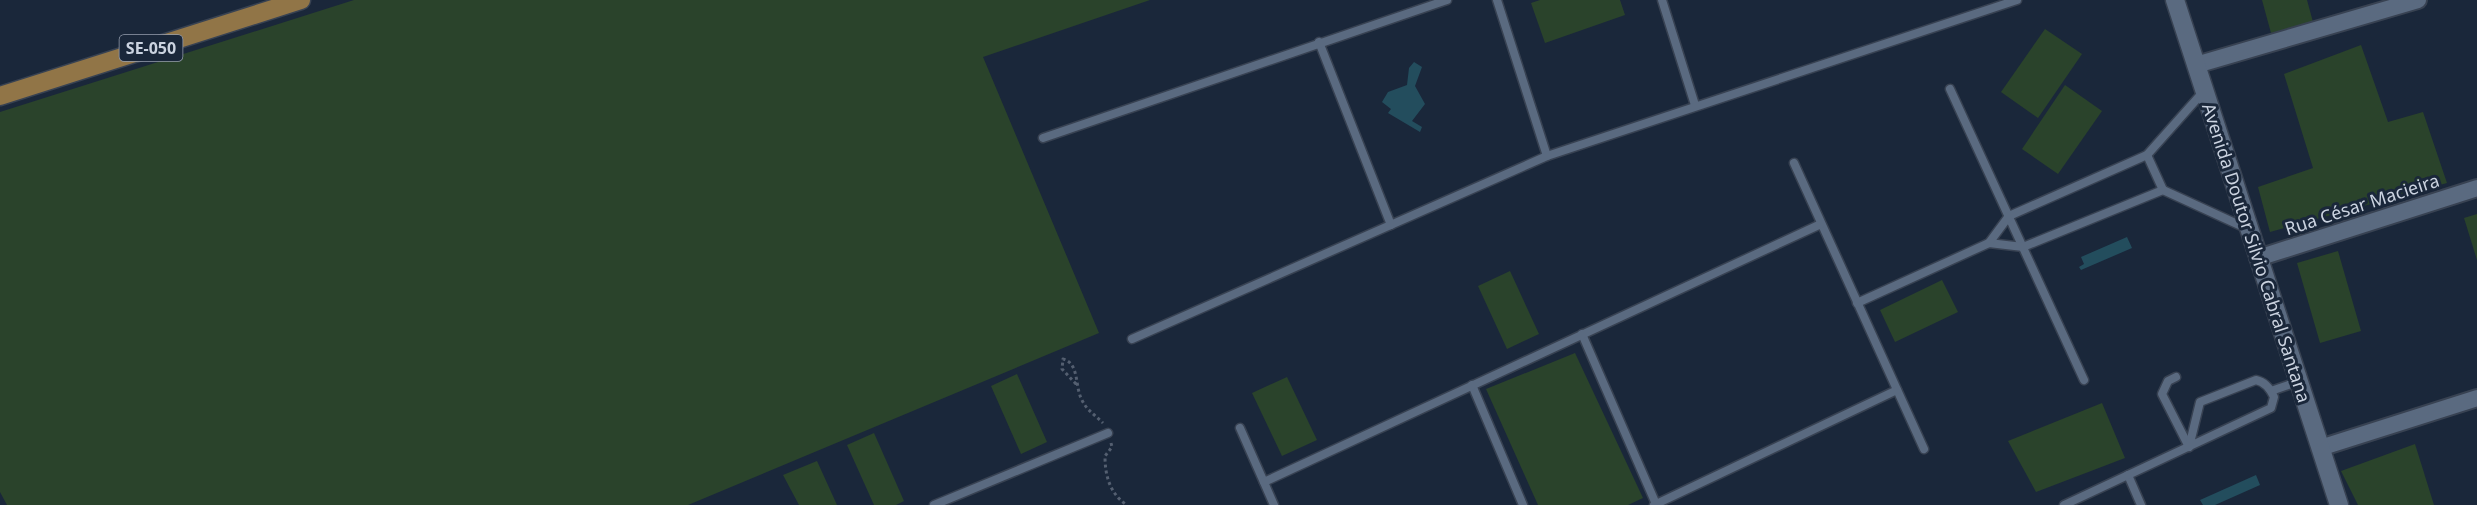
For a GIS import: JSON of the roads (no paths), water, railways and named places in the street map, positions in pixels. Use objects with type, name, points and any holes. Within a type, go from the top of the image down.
[{"type":"main road","name":"SE-050","points":[[0,96],[301,0]]},
{"type":"street","name":"Avenida Doutor Silvio Cabral Santana","points":[[2175,0],[2297,382],[2339,505]]},
{"type":"street","points":[[2196,65],[2418,0]]},
{"type":"street","name":"Rua César Macieira","points":[[2258,258],[2477,188]]},
{"type":"street","points":[[2320,448],[2477,398]]},
{"type":"lane","points":[[1043,138],[1447,0]]},
{"type":"lane","points":[[1497,0],[1547,156]]},
{"type":"lane","points":[[1662,0],[1695,105]]},
{"type":"lane","points":[[1132,339],[1547,156],[1695,105],[2018,0]]},
{"type":"lane","points":[[1319,42],[1391,225]]},
{"type":"lane","points":[[1950,89],[2084,380]]},
{"type":"lane","points":[[1857,303],[1989,243],[2009,216],[2147,155],[2204,91]]},
{"type":"lane","points":[[2147,155],[2163,190],[2248,229]]},
{"type":"lane","points":[[1794,163],[1924,450]]},
{"type":"lane","points":[[1989,243],[2023,247],[2163,190]]},
{"type":"lane","points":[[1264,482],[1821,224]]},
{"type":"lane","points":[[1582,334],[1655,504],[1897,390]]},
{"type":"lane","points":[[2176,377],[2168,381],[2163,393],[2189,447]]},
{"type":"lane","points":[[2064,505],[2189,447],[2271,408],[2274,397],[2271,391],[2262,381],[2256,380],[2200,402],[2189,447]]},
{"type":"lane","points":[[2271,391],[2297,382]]},
{"type":"lane","points":[[1472,385],[1523,505]]},
{"type":"lane","points":[[1240,428],[1274,505]]},
{"type":"lane","points":[[934,505],[1108,433]]},
{"type":"lane","points":[[2128,475],[2141,505]]},
{"type":"water","points":[[1414,62],[1422,67],[1415,86],[1425,104],[1412,121],[1422,127],[1420,132],[1388,113],[1391,109],[1382,102],[1388,92],[1407,85],[1409,68]]},
{"type":"water","points":[[2127,237],[2132,248],[2081,270],[2079,267],[2084,264],[2081,257]]},
{"type":"water","points":[[2256,475],[2260,485],[2215,505],[2203,505],[2200,500]]}]
